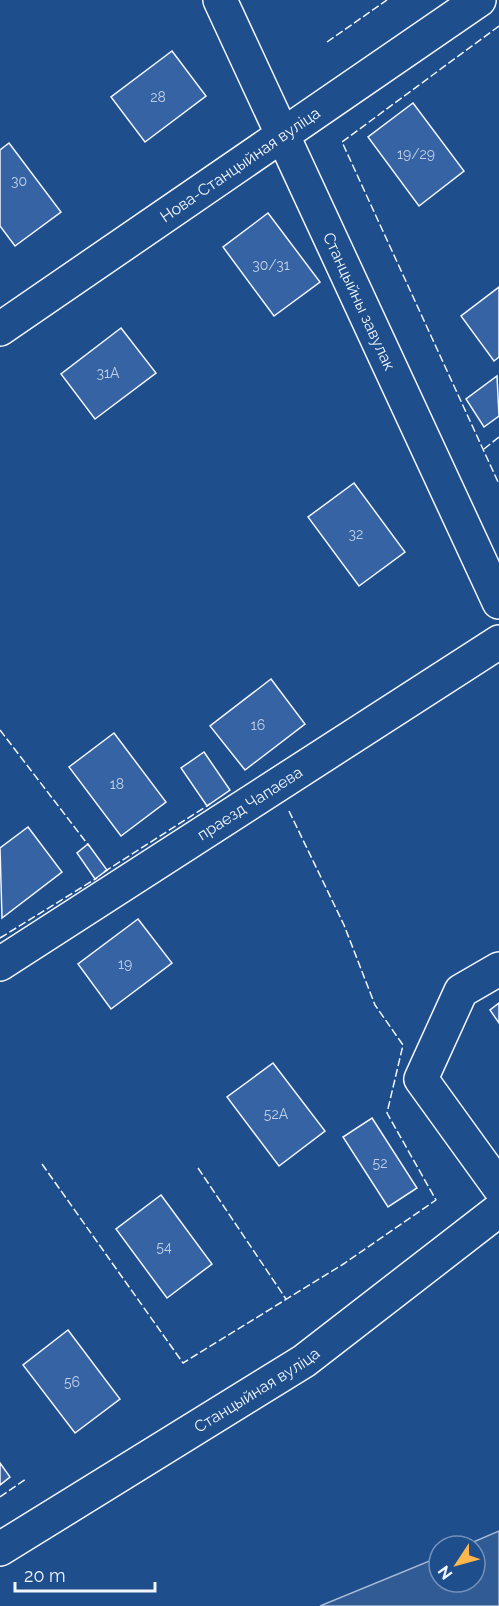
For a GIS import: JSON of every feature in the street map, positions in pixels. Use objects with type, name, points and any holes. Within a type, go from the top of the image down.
[{"type":"street","name":"Станцыйны завулак","points":[[220,0],[499,602]]},
{"type":"street","name":"Нова-Станцыйная вуліца","points":[[0,329],[479,0]]},
{"type":"street","name":"праезд Чапаева","points":[[0,964],[499,642]]},
{"type":"street","points":[[499,969],[461,991],[421,1079],[499,1187]]},
{"type":"street","name":"Станцыйная вуліца","points":[[0,1549],[304,1361],[499,1210]]},
{"type":"shaded area","points":[[499,1531],[499,1606],[320,1606],[427,1562],[427,1594],[487,1594],[487,1536]]},
{"type":"building","points":[[172,51],[206,96],[145,142],[111,97]]},
{"type":"building","points":[[413,103],[464,171],[419,206],[368,137]]},
{"type":"building","points":[[9,143],[61,212],[15,246],[0,226],[0,150]]},
{"type":"building","points":[[268,213],[320,282],[274,316],[223,247]]},
{"type":"building","points":[[499,287],[499,357],[494,361],[461,316]]},
{"type":"building","points":[[121,328],[156,373],[95,419],[61,374]]},
{"type":"building","points":[[497,376],[499,416],[484,427],[466,399]]},
{"type":"building","points":[[354,483],[405,552],[359,586],[308,517]]},
{"type":"building","points":[[271,679],[305,724],[245,770],[210,726]]},
{"type":"building","points":[[114,733],[166,802],[121,836],[69,767]]},
{"type":"building","points":[[204,752],[230,790],[207,806],[181,768]]},
{"type":"building","points":[[28,827],[62,872],[2,918],[0,848]]},
{"type":"building","points":[[88,844],[107,870],[95,879],[77,853]]},
{"type":"building","points":[[138,919],[172,963],[111,1009],[78,964]]},
{"type":"building","points":[[499,1003],[499,1023],[490,1010]]},
{"type":"building","points":[[273,1063],[325,1131],[279,1166],[227,1097]]},
{"type":"building","points":[[372,1118],[417,1188],[388,1207],[343,1137]]},
{"type":"building","points":[[161,1195],[212,1264],[167,1298],[116,1229]]},
{"type":"building","points":[[68,1330],[120,1399],[75,1433],[23,1365]]},
{"type":"building","points":[[0,1463],[10,1477],[0,1485]]},
{"type":"fence","points":[[327,42],[387,0]]},
{"type":"fence","points":[[499,26],[342,142],[499,484]]},
{"type":"fence","points":[[484,449],[499,437]]},
{"type":"fence","points":[[0,730],[89,846]]},
{"type":"fence","points":[[104,872],[210,804]]},
{"type":"fence","points":[[42,1164],[183,1363],[345,1263],[436,1200],[387,1113],[403,1045],[375,1005],[344,925],[289,811]]},
{"type":"fence","points":[[0,938],[97,878]]},
{"type":"fence","points":[[198,1168],[286,1299]]},
{"type":"fence","points":[[0,1497],[26,1479]]}]
